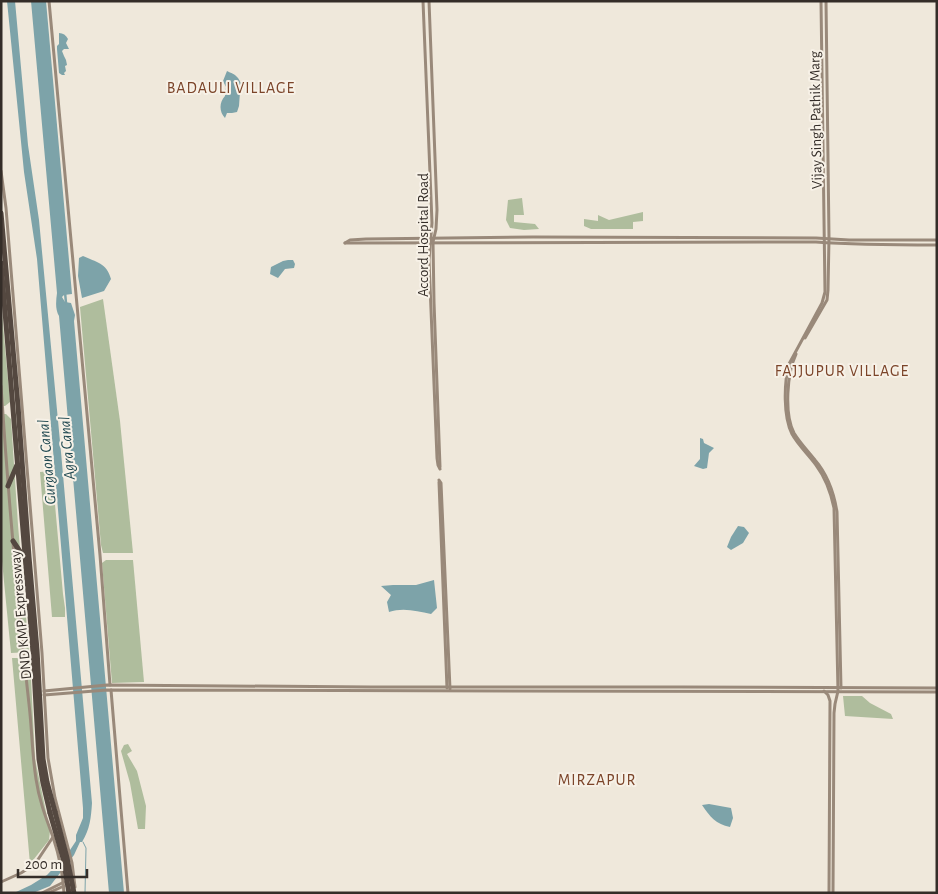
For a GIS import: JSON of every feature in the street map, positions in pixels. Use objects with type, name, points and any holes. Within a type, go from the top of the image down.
[{"type":"highway","name":"DND KMP Expressway","points":[[1,213],[17,464],[35,654]]},
{"type":"highway","name":"DND KMP Expressway","points":[[1,263],[7,301]]},
{"type":"highway","name":"DND KMP Expressway","points":[[7,307],[35,654],[40,764],[63,858],[69,893]]},
{"type":"highway","points":[[8,486],[17,464]]},
{"type":"highway","points":[[13,541],[25,559]]},
{"type":"highway","name":"DND KMP Expressway","points":[[52,813],[67,858],[75,893]]},
{"type":"street","points":[[49,1],[100,555],[109,685]]},
{"type":"street","points":[[423,1],[430,138],[432,240]]},
{"type":"street","name":"Accord Hospital Road","points":[[429,1],[437,210],[432,240],[440,469]]},
{"type":"street","name":"Vijay Singh Pathik Marg","points":[[821,1],[824,238],[826,243]]},
{"type":"street","name":"Vijay Singh Pathik Marg","points":[[826,1],[829,238],[826,243]]},
{"type":"street","points":[[1,170],[14,303],[48,758],[59,818],[74,876],[75,893]]},
{"type":"street","points":[[937,240],[691,237],[432,240],[372,244],[345,243],[350,240],[432,240],[806,242],[937,245]]},
{"type":"street","points":[[826,243],[824,298],[789,364],[786,402],[788,422],[792,433],[822,473],[832,501],[834,515],[840,689],[834,713],[834,893]]},
{"type":"street","points":[[1,386],[8,486],[36,779],[40,799],[60,862],[64,893]]},
{"type":"street","points":[[439,480],[448,689]]},
{"type":"street","points":[[44,693],[109,685],[448,689],[824,691],[840,689]]},
{"type":"street","points":[[70,691],[448,689],[937,690]]},
{"type":"street","points":[[109,690],[128,893]]},
{"type":"street","points":[[824,691],[830,701],[829,893]]},
{"type":"street","points":[[47,821],[59,818]]},
{"type":"street","points":[[1,882],[36,864],[53,838]]},
{"type":"street","points":[[42,893],[64,884]]},
{"type":"street","points":[[48,893],[64,884]]},
{"type":"green space","points":[[522,198],[524,215],[514,215],[514,222],[535,224],[539,229],[524,230],[510,228],[506,220],[508,200]]},
{"type":"green space","points":[[643,212],[643,221],[633,222],[633,229],[591,229],[584,226],[584,219],[598,221],[598,215],[609,220]]},
{"type":"green space","points":[[103,299],[120,421],[133,553],[103,553],[101,545],[80,307]]},
{"type":"green space","points":[[1,303],[10,402],[5,406],[1,406]]},
{"type":"green space","points":[[1,414],[6,414],[11,419],[29,652],[11,653],[1,551]]},
{"type":"green space","points":[[52,471],[65,617],[52,617],[40,472]]},
{"type":"green space","points":[[106,560],[133,560],[144,682],[112,683],[102,563]]},
{"type":"green space","points":[[12,658],[30,658],[35,759],[50,831],[49,840],[30,864]]},
{"type":"green space","points":[[843,696],[862,696],[870,703],[891,714],[893,719],[845,716]]},
{"type":"green space","points":[[128,744],[132,751],[127,754],[137,771],[146,806],[145,829],[138,829],[130,783],[121,751],[124,745]]},
{"type":"water","points":[[7,1],[15,1],[28,145],[39,220],[92,803],[91,819],[85,837],[80,842],[74,855],[50,886],[33,893],[14,893],[47,875],[68,853],[76,841],[76,835],[83,818],[83,808],[37,259],[24,172]]},
{"type":"water","points":[[31,1],[46,1],[72,294],[62,297],[65,302],[71,303],[75,315],[74,321],[124,893],[109,893],[59,316],[56,308],[57,293]]},
{"type":"water","points":[[59,33],[64,34],[68,39],[66,43],[69,49],[62,51],[67,65],[65,66],[65,75],[59,73],[57,46],[59,44]]},
{"type":"water","points":[[227,71],[236,76],[244,85],[240,92],[237,112],[227,113],[225,118],[220,107],[225,96],[226,87],[223,81]]},
{"type":"water","points":[[83,256],[104,266],[111,279],[104,291],[82,298],[78,276],[79,258]]},
{"type":"water","points":[[288,260],[293,260],[294,268],[285,269],[278,278],[270,274],[271,267]]},
{"type":"water","points":[[700,438],[703,439],[704,443],[714,448],[709,453],[707,468],[703,469],[694,466],[700,459]]},
{"type":"water","points":[[738,526],[744,527],[749,533],[743,543],[731,550],[727,547]]},
{"type":"water","points":[[434,580],[437,608],[431,614],[405,610],[389,612],[387,602],[391,595],[381,586],[416,585]]},
{"type":"water","points":[[709,804],[731,808],[733,818],[730,827],[717,822],[702,805]]},
{"type":"waterway","name":"Agra Canal","points":[[65,292],[66,303]]},
{"type":"waterway","points":[[83,842],[86,848],[85,893]]},
{"type":"district","name":"BADAULI VILLAGE","points":[[231,88]]},
{"type":"district","name":"FAJJUPUR VILLAGE","points":[[842,371]]},
{"type":"district","name":"MIRZAPUR","points":[[597,780]]},
{"type":"water label","name":"Gurgaon Canal","points":[[47,462]]}]
